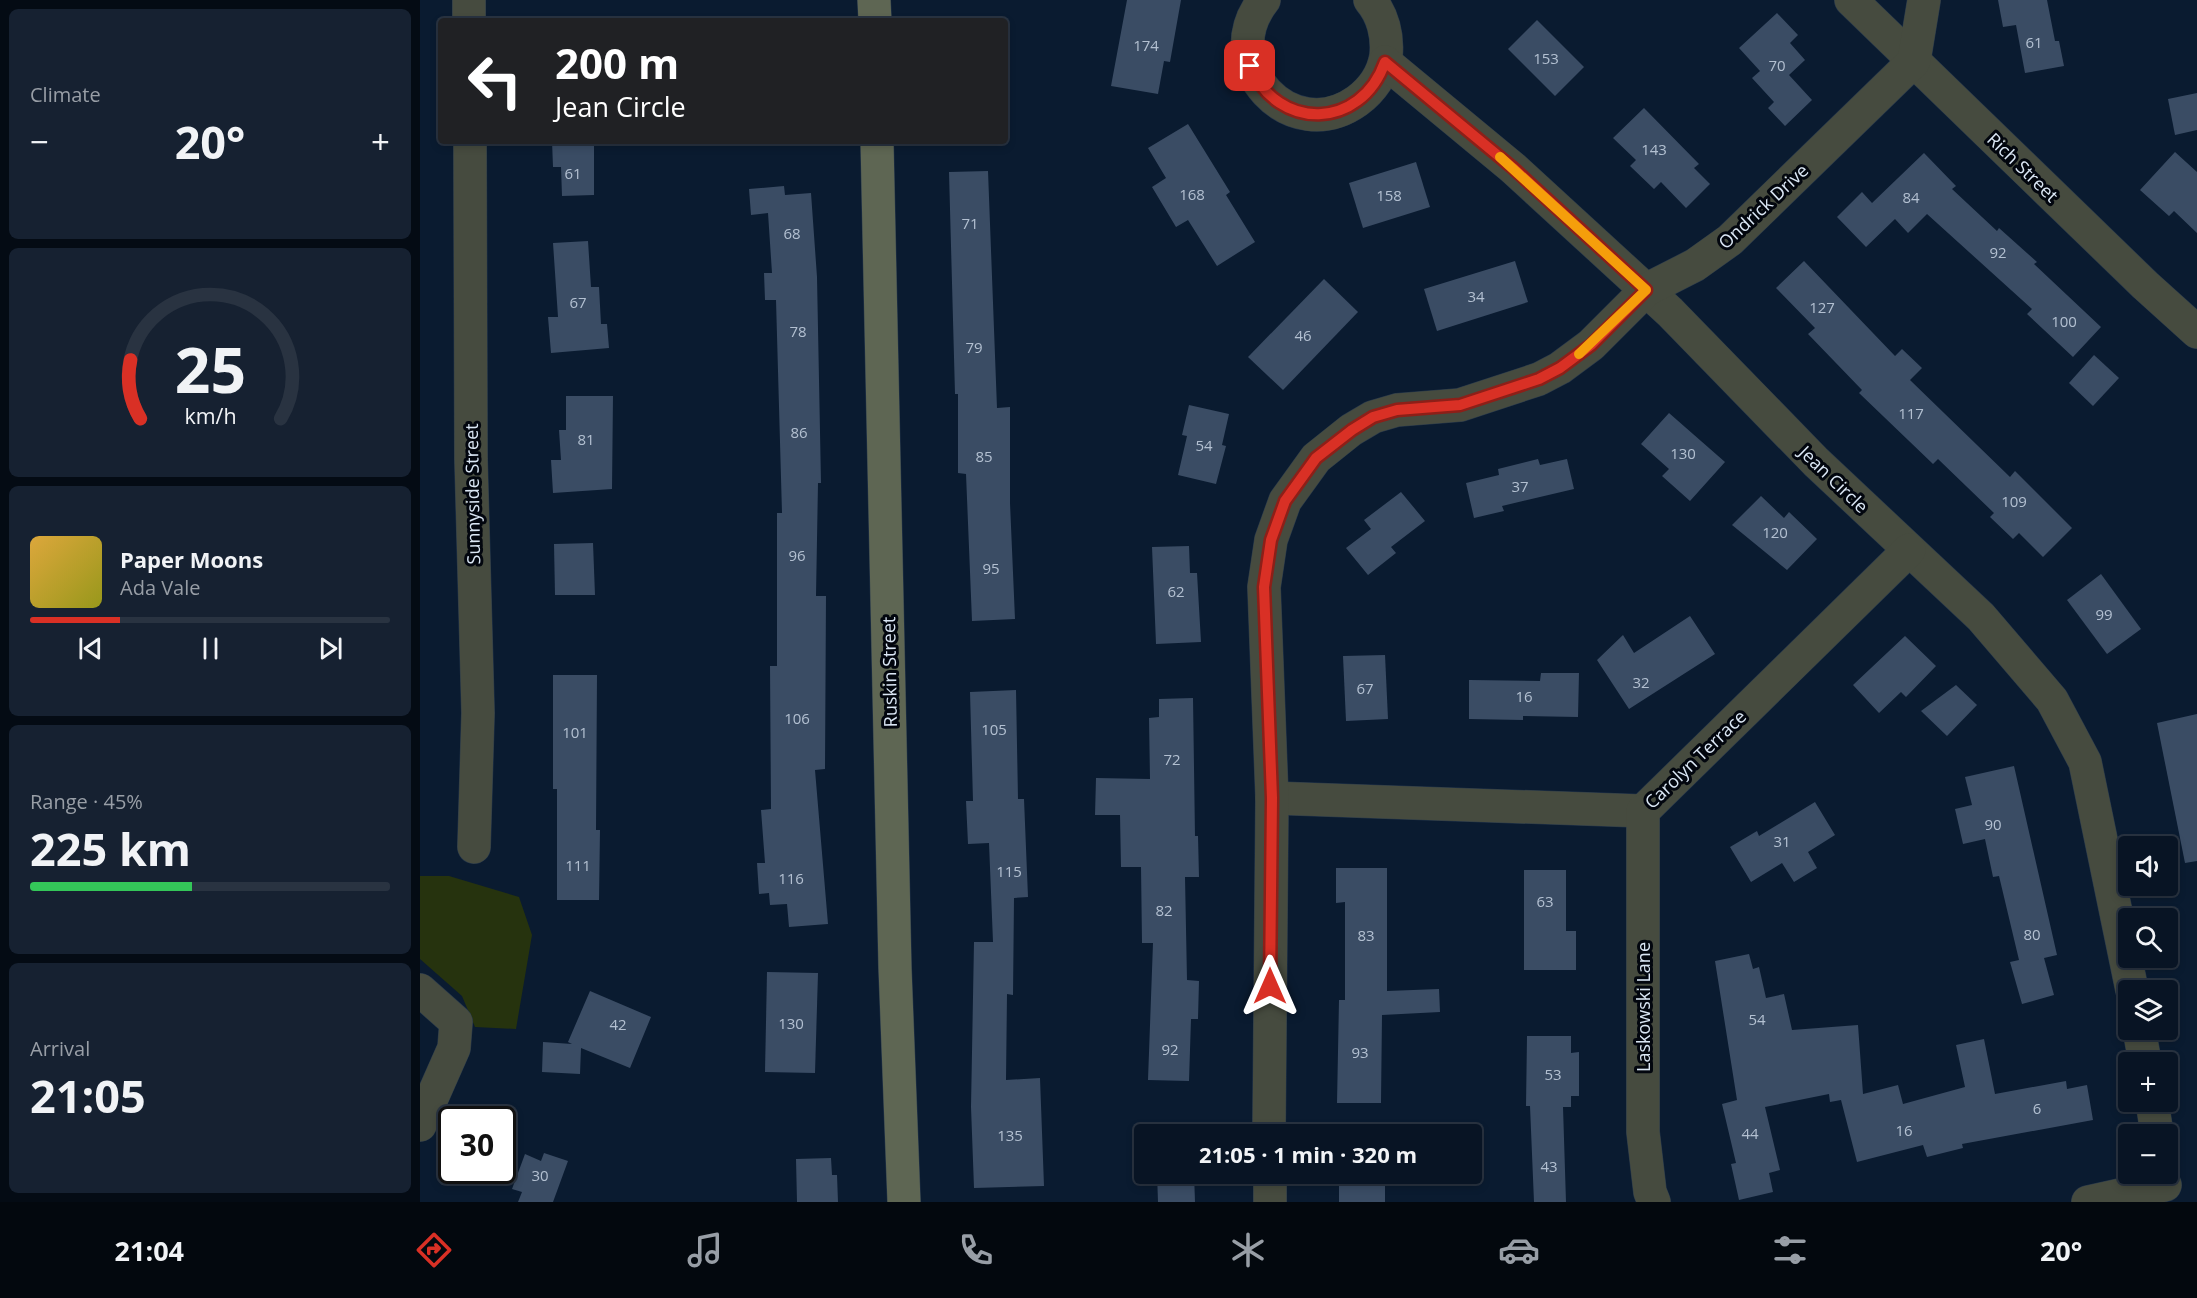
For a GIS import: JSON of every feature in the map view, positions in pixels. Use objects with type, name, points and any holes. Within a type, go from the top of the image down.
[{"type":"street","points":[[469,0],[469,18]]},
{"type":"street","points":[[874,0],[875,18]]},
{"type":"street","points":[[1264,0],[1251,22],[1248,36],[1250,66],[1268,95],[1286,108],[1319,115],[1341,110],[1369,91],[1385,62],[1386,32],[1381,17],[1370,0]]},
{"type":"street","name":"Rich Street","points":[[1851,0],[2197,332]]},
{"type":"street","points":[[1914,61],[1924,0]]},
{"type":"street","name":"Ondrick Drive","points":[[1269,1124],[1272,798],[1264,587],[1271,540],[1285,501],[1316,458],[1373,417],[1397,410],[1460,405],[1539,379],[1560,368],[1591,345],[1646,290],[1695,265],[1730,240],[1914,61]]},
{"type":"street","name":"Jean Circle","points":[[1385,62],[1513,168],[1646,290],[1816,462],[1981,616],[2052,700],[2085,762],[2130,980]]},
{"type":"street","name":"Sunnyside Street","points":[[470,144],[471,459],[478,713],[474,847]]},
{"type":"street","name":"Ruskin Street","points":[[877,144],[895,944],[904,1202]]},
{"type":"street","name":"Carolyn Terrace","points":[[1272,798],[1642,811],[1910,550]]},
{"type":"street","name":"Laskowski Lane","points":[[1642,811],[1643,1132],[1650,1192],[1654,1202]]},
{"type":"street","points":[[420,990],[456,1022],[454,1048],[420,1125]]},
{"type":"street","points":[[1270,1184],[1270,1202]]},
{"type":"street","points":[[2088,1202],[2165,1187]]},
{"type":"green space","points":[[420,876],[449,876],[519,897],[532,935],[516,1029],[475,1027],[462,996],[420,959]]},
{"type":"building","points":[[1127,0],[1181,0],[1170,62],[1164,61],[1158,94],[1111,86]]},
{"type":"building","points":[[1998,0],[2047,0],[2055,41],[2059,41],[2064,66],[2025,73],[2016,25],[2003,27]]},
{"type":"building","points":[[1777,13],[1798,35],[1790,43],[1805,60],[1789,75],[1812,100],[1785,126],[1768,108],[1774,102],[1752,78],[1760,71],[1739,48]]},
{"type":"building","points":[[1537,20],[1584,67],[1555,96],[1508,49]]},
{"type":"building","points":[[2197,93],[2197,130],[2175,135],[2168,99]]},
{"type":"building","points":[[1644,108],[1699,164],[1694,168],[1710,184],[1686,208],[1661,182],[1654,189],[1630,166],[1636,160],[1613,138]]},
{"type":"building","points":[[1188,124],[1230,192],[1226,195],[1255,242],[1217,266],[1188,220],[1176,227],[1152,187],[1166,178],[1148,148]]},
{"type":"building","points":[[552,144],[594,144],[594,195],[562,196],[561,167],[553,167]]},
{"type":"building","points":[[2175,152],[2197,172],[2197,233],[2174,211],[2169,216],[2140,190]]},
{"type":"building","points":[[1924,153],[1956,186],[1952,189],[1997,231],[1999,228],[2037,262],[2034,264],[2101,327],[2073,357],[2027,314],[2032,309],[1927,214],[1908,233],[1895,219],[1866,247],[1837,217],[1862,192],[1872,203]]},
{"type":"building","points":[[1416,162],[1430,207],[1363,228],[1349,183]]},
{"type":"building","points":[[988,171],[997,408],[1010,407],[1010,503],[1015,619],[972,621],[966,474],[958,473],[958,394],[955,394],[949,172]]},
{"type":"building","points":[[784,186],[785,195],[811,193],[817,277],[821,483],[818,483],[816,596],[826,596],[825,769],[815,770],[828,924],[789,927],[787,904],[770,905],[769,893],[759,894],[757,863],[765,863],[761,810],[771,809],[770,666],[777,666],[777,513],[782,513],[776,300],[765,300],[764,273],[772,273],[768,213],[751,215],[749,189]]},
{"type":"building","points":[[588,241],[591,287],[599,287],[601,324],[607,324],[609,348],[551,353],[548,317],[558,317],[553,243]]},
{"type":"building","points":[[1515,261],[1528,302],[1437,331],[1424,289]]},
{"type":"building","points":[[1804,261],[1895,356],[1902,349],[1922,368],[1910,380],[2010,477],[2015,471],[2072,528],[2043,557],[2019,533],[2013,539],[1990,517],[1994,513],[1938,459],[1933,464],[1859,393],[1862,390],[1808,334],[1815,328],[1776,288]]},
{"type":"building","points":[[1324,279],[1358,312],[1283,390],[1248,357]]},
{"type":"building","points":[[2094,355],[2119,378],[2093,406],[2069,383]]},
{"type":"building","points":[[566,396],[613,396],[612,489],[553,493],[551,460],[561,460],[559,430],[566,430]]},
{"type":"building","points":[[1189,405],[1229,414],[1222,445],[1226,446],[1216,484],[1178,475],[1187,436],[1182,435]]},
{"type":"building","points":[[1669,413],[1725,462],[1690,501],[1662,476],[1669,469],[1641,444]]},
{"type":"building","points":[[1538,459],[1540,465],[1567,459],[1574,489],[1502,506],[1504,511],[1474,518],[1466,483],[1499,475],[1498,469]]},
{"type":"building","points":[[1401,492],[1425,521],[1391,547],[1396,553],[1368,575],[1346,548],[1371,529],[1364,520]]},
{"type":"building","points":[[1761,496],[1784,518],[1789,512],[1817,539],[1787,570],[1732,525]]},
{"type":"building","points":[[593,543],[595,595],[555,595],[554,544]]},
{"type":"building","points":[[1189,546],[1190,573],[1197,573],[1201,642],[1156,644],[1152,547]]},
{"type":"building","points":[[2101,574],[2141,629],[2107,654],[2067,600]]},
{"type":"building","points":[[1690,616],[1715,654],[1629,709],[1597,660],[1623,635],[1634,653]]},
{"type":"building","points":[[1905,636],[1936,666],[1906,697],[1901,692],[1879,713],[1853,685]]},
{"type":"building","points":[[1385,655],[1388,719],[1346,721],[1343,656]]},
{"type":"building","points":[[1541,673],[1579,673],[1578,717],[1523,716],[1523,720],[1469,719],[1469,680],[1540,681]]},
{"type":"building","points":[[553,675],[597,675],[596,830],[600,830],[599,900],[557,900],[557,789],[553,789]]},
{"type":"building","points":[[1956,685],[1977,705],[1947,736],[1921,711]]},
{"type":"building","points":[[1016,690],[1018,799],[1024,799],[1028,897],[1014,898],[1013,995],[1007,994],[1006,1080],[1040,1078],[1044,1186],[974,1188],[971,1107],[974,942],[993,942],[989,843],[968,844],[966,801],[973,801],[970,692]]},
{"type":"building","points":[[1193,698],[1195,836],[1198,836],[1199,877],[1185,877],[1187,980],[1199,981],[1198,1019],[1191,1019],[1189,1081],[1148,1080],[1153,943],[1142,943],[1141,867],[1121,867],[1120,815],[1095,815],[1096,778],[1150,779],[1149,718],[1159,717],[1159,699]]},
{"type":"building","points":[[2197,714],[2197,861],[2185,863],[2157,723]]},
{"type":"building","points":[[2014,766],[2057,955],[2044,958],[2054,995],[2022,1004],[2010,962],[2019,960],[1999,876],[1993,877],[1985,839],[1963,844],[1955,809],[1972,805],[1965,777]]},
{"type":"building","points":[[1815,802],[1835,835],[1808,852],[1817,868],[1794,882],[1782,863],[1751,882],[1730,847],[1757,831],[1759,836]]},
{"type":"building","points":[[1336,868],[1387,868],[1387,991],[1439,989],[1440,1012],[1382,1015],[1381,1103],[1337,1103],[1339,1000],[1345,1000],[1345,902],[1336,903]]},
{"type":"building","points":[[1524,870],[1566,870],[1566,931],[1576,931],[1576,970],[1524,970]]},
{"type":"building","points":[[1749,954],[1753,969],[1759,967],[1766,998],[1784,994],[1792,1030],[1858,1025],[1863,1094],[1898,1085],[1903,1104],[1965,1087],[1956,1045],[1984,1039],[1995,1094],[2066,1081],[2067,1089],[2087,1085],[2093,1120],[1962,1144],[1963,1148],[1927,1157],[1923,1145],[1857,1162],[1841,1100],[1830,1102],[1829,1094],[1765,1107],[1780,1170],[1769,1173],[1773,1192],[1739,1200],[1731,1164],[1736,1163],[1722,1104],[1737,1100],[1715,961]]},
{"type":"building","points":[[767,972],[818,973],[815,1073],[765,1072]]},
{"type":"building","points":[[590,991],[651,1017],[630,1068],[581,1048],[580,1074],[542,1072],[543,1042],[572,1044],[568,1042]]},
{"type":"building","points":[[1527,1036],[1571,1036],[1571,1053],[1579,1052],[1579,1096],[1571,1096],[1571,1107],[1563,1107],[1566,1202],[1534,1202],[1530,1106],[1526,1106]]},
{"type":"building","points":[[544,1153],[568,1161],[553,1202],[518,1202],[522,1192],[512,1189],[516,1184],[525,1154],[541,1161]]},
{"type":"building","points":[[831,1158],[832,1175],[837,1175],[838,1202],[797,1202],[796,1159]]},
{"type":"building","points":[[1157,1184],[1194,1184],[1195,1202],[1158,1202]]},
{"type":"building","points":[[1339,1184],[1385,1184],[1385,1202],[1339,1202]]},
{"type":"slow traffic","points":[[1500,157],[1646,290],[1579,354]]},
{"type":"route","points":[[1250,66],[1261,86],[1276,102],[1297,112],[1319,115],[1341,110],[1361,99],[1376,82],[1385,62],[1513,168],[1646,290],[1591,345],[1560,368],[1539,379],[1460,405],[1397,410],[1373,417],[1332,444],[1316,458],[1285,501],[1271,540],[1264,587],[1272,798],[1270,986]]}]
